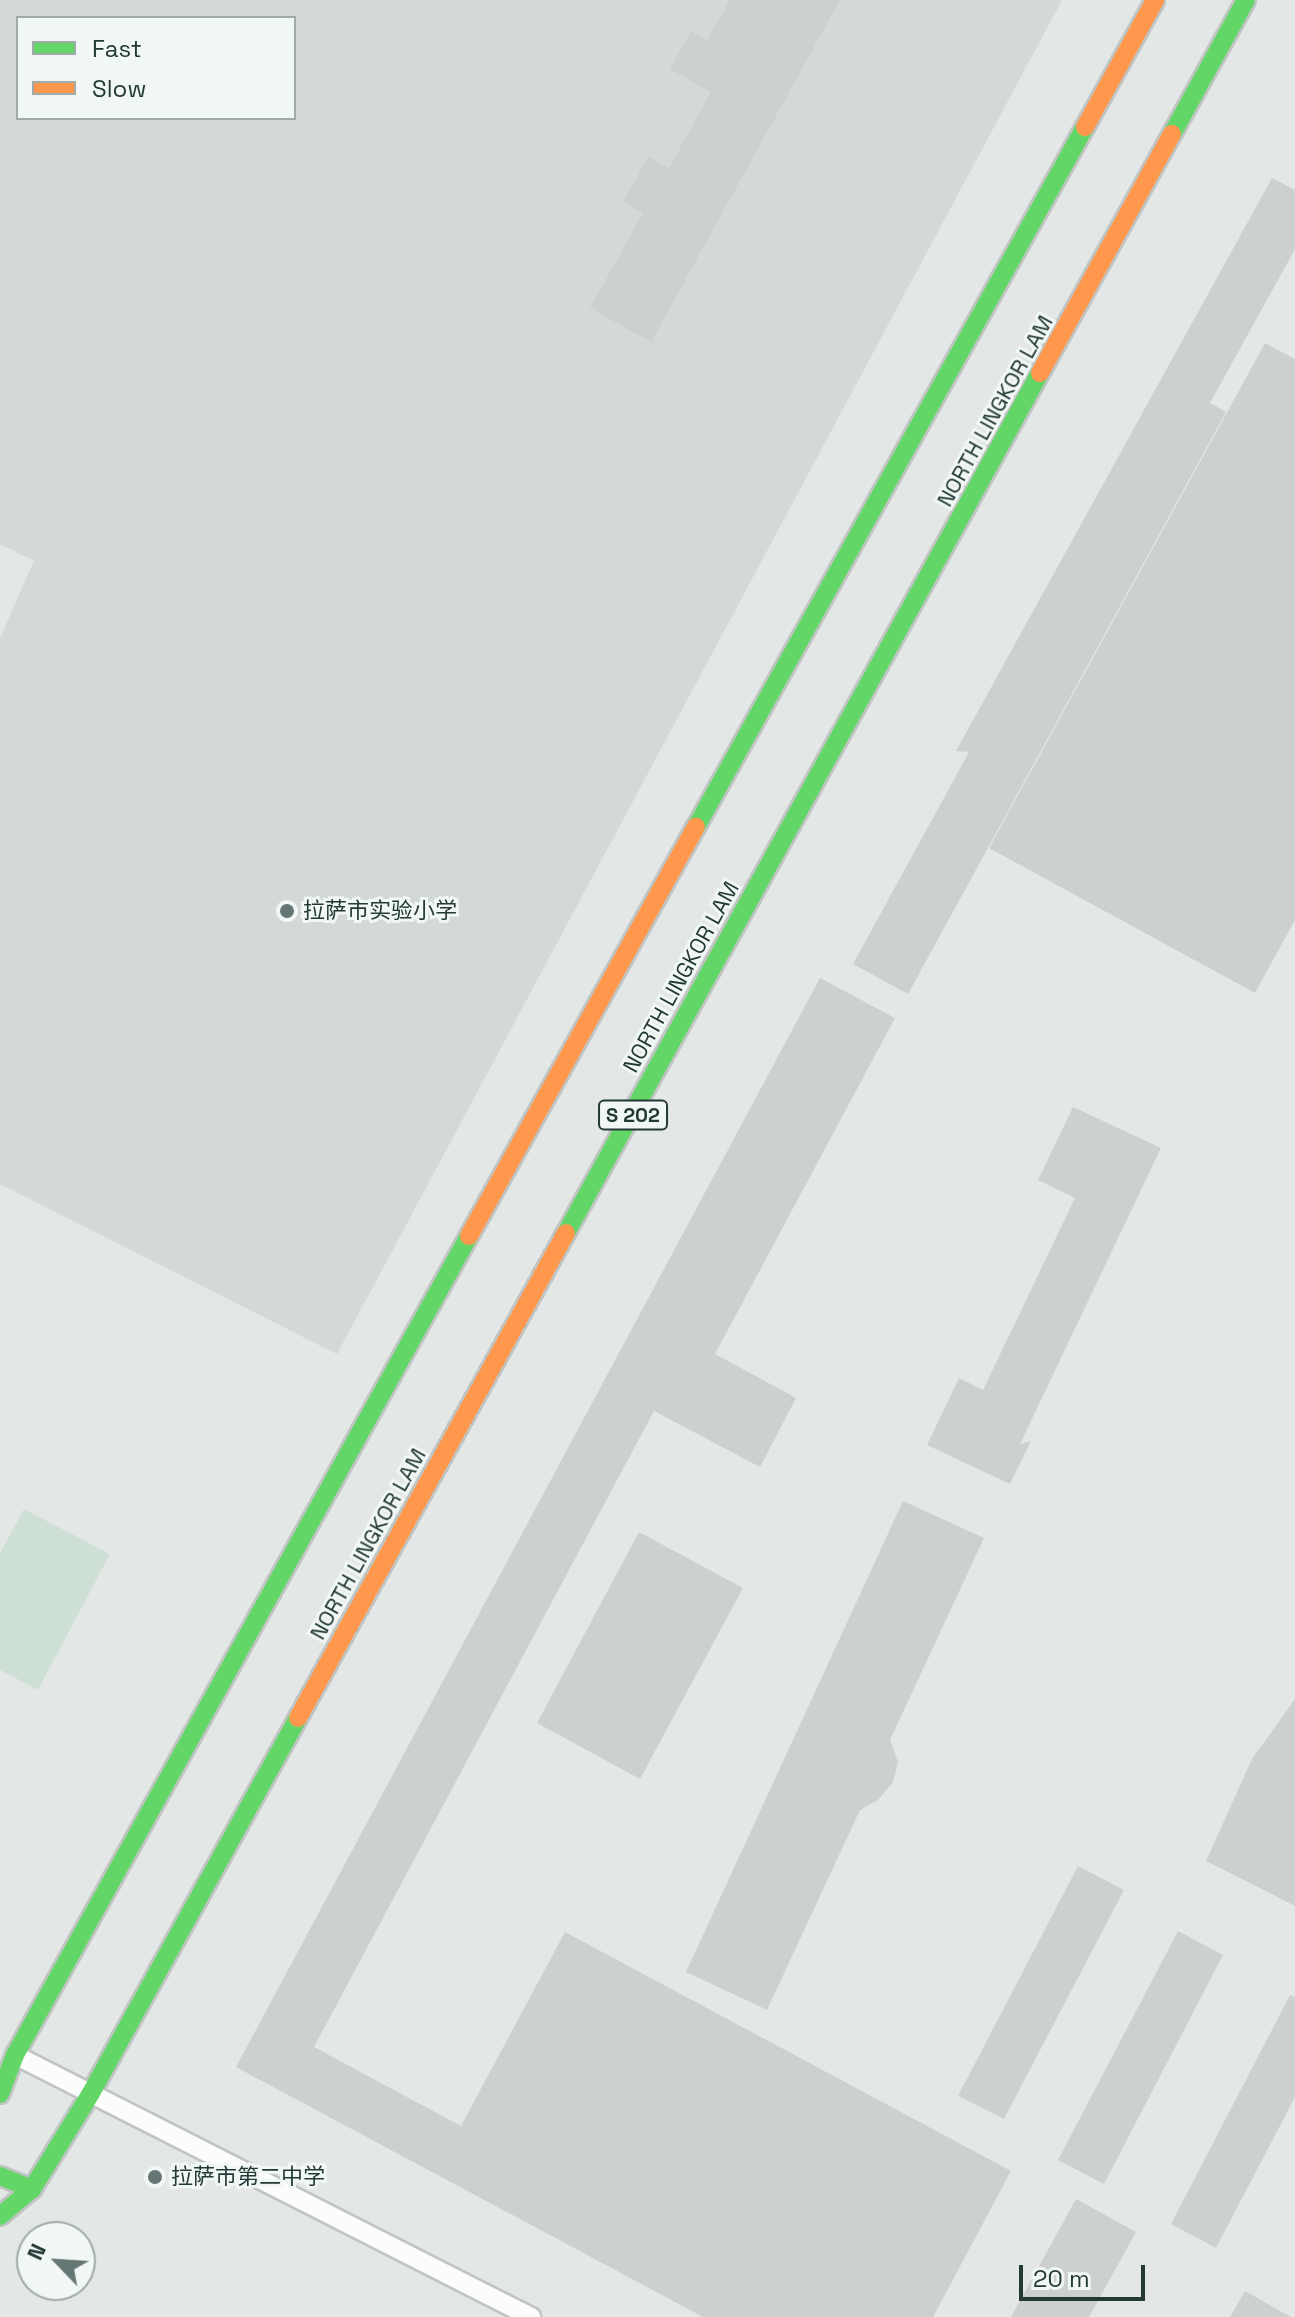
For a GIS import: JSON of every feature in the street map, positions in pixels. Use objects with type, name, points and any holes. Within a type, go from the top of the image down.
[{"type":"main road","points":[[0,2094],[15,2055],[1155,0]]},
{"type":"main road","name":"NORTH LINGKOR LAM","points":[[0,2216],[32,2189],[91,2093],[1246,0]]},
{"type":"main road","points":[[0,2176],[32,2189]]},
{"type":"lane","points":[[15,2055],[531,2317]]},
{"type":"shaded area","name":"拉萨市实验小学","points":[[0,0],[1062,0],[337,1354],[0,1184],[0,638],[34,561],[0,544]]},
{"type":"green space","points":[[24,1509],[110,1554],[38,1690],[0,1670],[0,1553]]},
{"type":"building","points":[[730,0],[840,0],[651,342],[590,308],[643,213],[623,202],[648,157],[669,168],[711,92],[670,69],[691,31],[707,40]]},
{"type":"building","points":[[1272,178],[1295,190],[1295,249],[1210,403],[1226,412],[908,994],[853,964],[969,752],[956,751]]},
{"type":"building","points":[[1265,343],[1295,359],[1295,920],[1255,993],[989,848]]},
{"type":"building","points":[[820,978],[895,1018],[715,1354],[796,1398],[760,1467],[654,1411],[314,2047],[461,2126],[565,1932],[1011,2171],[933,2317],[703,2317],[236,2067]]},
{"type":"building","points":[[1073,1107],[1161,1148],[1020,1444],[1031,1441],[1010,1484],[927,1445],[959,1378],[983,1390],[1075,1198],[1038,1180]]},
{"type":"building","points":[[903,1501],[984,1538],[890,1740],[898,1762],[893,1782],[878,1800],[860,1810],[767,2010],[686,1972]]},
{"type":"building","points":[[639,1532],[743,1588],[640,1779],[537,1723]]},
{"type":"building","points":[[1295,1699],[1295,1906],[1206,1861],[1252,1759]]},
{"type":"building","points":[[1078,1866],[1124,1890],[1004,2119],[958,2096]]},
{"type":"building","points":[[1178,1931],[1223,1955],[1104,2184],[1058,2160]]},
{"type":"building","points":[[1290,1995],[1295,1997],[1295,2097],[1216,2248],[1171,2224]]},
{"type":"building","points":[[1076,2199],[1136,2232],[1089,2317],[1011,2317]]},
{"type":"building","points":[[1245,2291],[1291,2317],[1230,2317]]},
{"type":"traffic: fast","points":[[1172,134],[1246,0]]},
{"type":"traffic: fast","points":[[696,827],[1085,127]]},
{"type":"traffic: fast","points":[[566,1233],[1040,373]]},
{"type":"traffic: fast","points":[[0,2094],[15,2055],[469,1236]]},
{"type":"traffic: fast","points":[[0,2216],[32,2189],[91,2093],[298,1718]]},
{"type":"traffic: fast","points":[[0,2176],[32,2189]]},
{"type":"traffic: slow","points":[[1085,127],[1155,0]]},
{"type":"traffic: slow","points":[[1040,373],[1172,134]]},
{"type":"traffic: slow","points":[[469,1236],[696,827]]},
{"type":"traffic: slow","points":[[298,1718],[566,1233]]},
{"type":"place","name":"拉萨市实验小学","points":[[287,911]]},
{"type":"place","name":"拉萨市第二中学","points":[[155,2177]]}]
